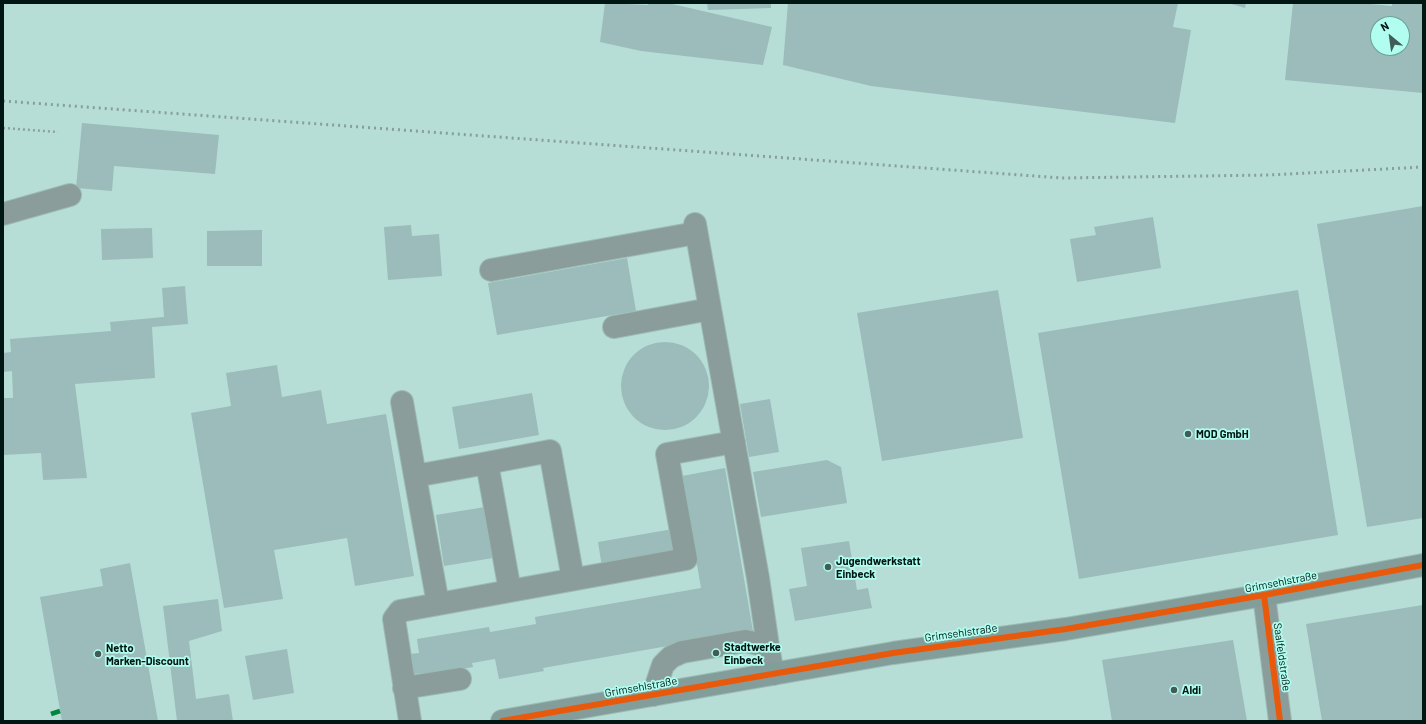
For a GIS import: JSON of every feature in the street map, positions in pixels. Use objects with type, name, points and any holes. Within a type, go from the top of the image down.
[{"type":"main road","name":"Grimsehlstraße","points":[[502,721],[921,649],[1066,629],[1264,595],[1423,565]]},
{"type":"street","points":[[3,214],[70,195]]},
{"type":"street","points":[[491,270],[695,228],[758,578],[773,674]]},
{"type":"street","points":[[614,327],[710,309]]},
{"type":"street","points":[[402,402],[438,604]]},
{"type":"street","points":[[410,721],[394,619],[400,611],[686,559],[667,454],[734,442]]},
{"type":"street","points":[[415,476],[550,451],[573,580]]},
{"type":"street","points":[[487,463],[510,591]]},
{"type":"street","name":"Saalfeldstraße","points":[[1264,595],[1280,721]]},
{"type":"street","points":[[653,695],[663,665],[671,657],[682,652],[745,641],[768,646]]},
{"type":"street","points":[[404,688],[460,679]]},
{"type":"path","points":[[3,128],[58,132]]},
{"type":"building","points":[[605,3],[648,5],[648,3],[668,3],[772,27],[763,65],[641,51],[600,42]]},
{"type":"building","points":[[707,3],[771,3],[771,8],[708,10]]},
{"type":"building","points":[[788,3],[1178,3],[1173,27],[1191,30],[1175,123],[871,86],[783,65]]},
{"type":"building","points":[[1228,3],[1246,3],[1245,8]]},
{"type":"building","points":[[1293,3],[1360,3],[1392,6],[1392,3],[1423,3],[1423,93],[1285,80]]},
{"type":"building","points":[[82,123],[219,135],[215,174],[114,166],[112,191],[76,188]]},
{"type":"building","points":[[1423,206],[1423,518],[1367,527],[1317,224]]},
{"type":"building","points":[[1153,217],[1161,268],[1077,282],[1070,239],[1096,235],[1094,227]]},
{"type":"building","points":[[411,225],[412,236],[439,234],[442,276],[388,280],[384,227]]},
{"type":"building","points":[[152,228],[153,258],[102,260],[101,229]]},
{"type":"building","points":[[262,230],[262,266],[207,266],[207,231]]},
{"type":"building","points":[[627,258],[636,311],[497,335],[488,283]]},
{"type":"building","points":[[185,286],[188,324],[152,327],[155,378],[75,384],[87,478],[43,480],[41,453],[3,455],[3,398],[13,398],[12,371],[3,372],[3,353],[11,352],[10,339],[111,331],[110,322],[164,317],[162,288]]},
{"type":"building","points":[[998,290],[1023,438],[882,461],[857,313]]},
{"type":"building","name":"MOD GmbH","points":[[1298,290],[1338,535],[1079,579],[1038,333]]},
{"type":"building","points":[[665,342],[682,345],[690,349],[702,361],[706,369],[709,386],[706,403],[702,411],[690,423],[682,427],[665,430],[648,427],[640,423],[628,411],[624,403],[621,386],[624,369],[628,361],[640,349],[648,345]]},
{"type":"building","points":[[277,365],[282,397],[321,390],[327,424],[386,414],[414,576],[355,586],[347,538],[274,550],[283,599],[224,608],[191,413],[231,406],[226,373]]},
{"type":"building","points":[[532,393],[539,435],[459,449],[452,407]]},
{"type":"building","points":[[770,399],[779,452],[749,457],[740,404]]},
{"type":"building","points":[[827,460],[841,467],[847,503],[761,517],[753,472]]},
{"type":"building","points":[[725,468],[753,631],[543,668],[544,671],[499,679],[495,659],[472,663],[473,667],[425,679],[424,673],[414,674],[410,654],[419,653],[417,639],[489,627],[490,632],[536,624],[535,617],[701,588],[682,476]]},
{"type":"building","points":[[485,507],[493,558],[444,566],[436,515]]},
{"type":"building","points":[[673,529],[678,553],[602,567],[598,542]]},
{"type":"building","name":"Jugendwerkstatt Einbeck","points":[[849,541],[857,590],[868,588],[872,608],[795,621],[789,589],[807,586],[801,548]]},
{"type":"building","name":"Netto Marken-Discount","points":[[130,563],[158,721],[62,721],[40,597],[103,586],[100,569]]},
{"type":"building","points":[[218,599],[222,631],[189,641],[196,699],[229,694],[233,721],[177,721],[163,606]]},
{"type":"building","points":[[1423,605],[1423,721],[1322,721],[1306,624]]},
{"type":"building","name":"Aldi","points":[[1233,640],[1247,721],[1112,721],[1102,660]]},
{"type":"building","points":[[287,649],[294,693],[253,700],[245,656]]},
{"type":"railway","points":[[3,101],[1062,178],[1269,175],[1423,167]]},
{"type":"marked path","points":[[51,714],[60,711]]},
{"type":"cycle path","points":[[502,721],[893,653],[1066,629],[1264,595],[1423,565]]},
{"type":"cycle path","points":[[1264,595],[1280,721]]},
{"type":"place","name":"MOD GmbH","points":[[1188,434]]},
{"type":"place","name":"Jugendwerkstatt Einbeck","points":[[828,567]]},
{"type":"place","name":"Stadtwerke Einbeck","points":[[716,653]]},
{"type":"place","name":"Netto Marken-Discount","points":[[98,654]]},
{"type":"place","name":"Aldi","points":[[1174,690]]}]
